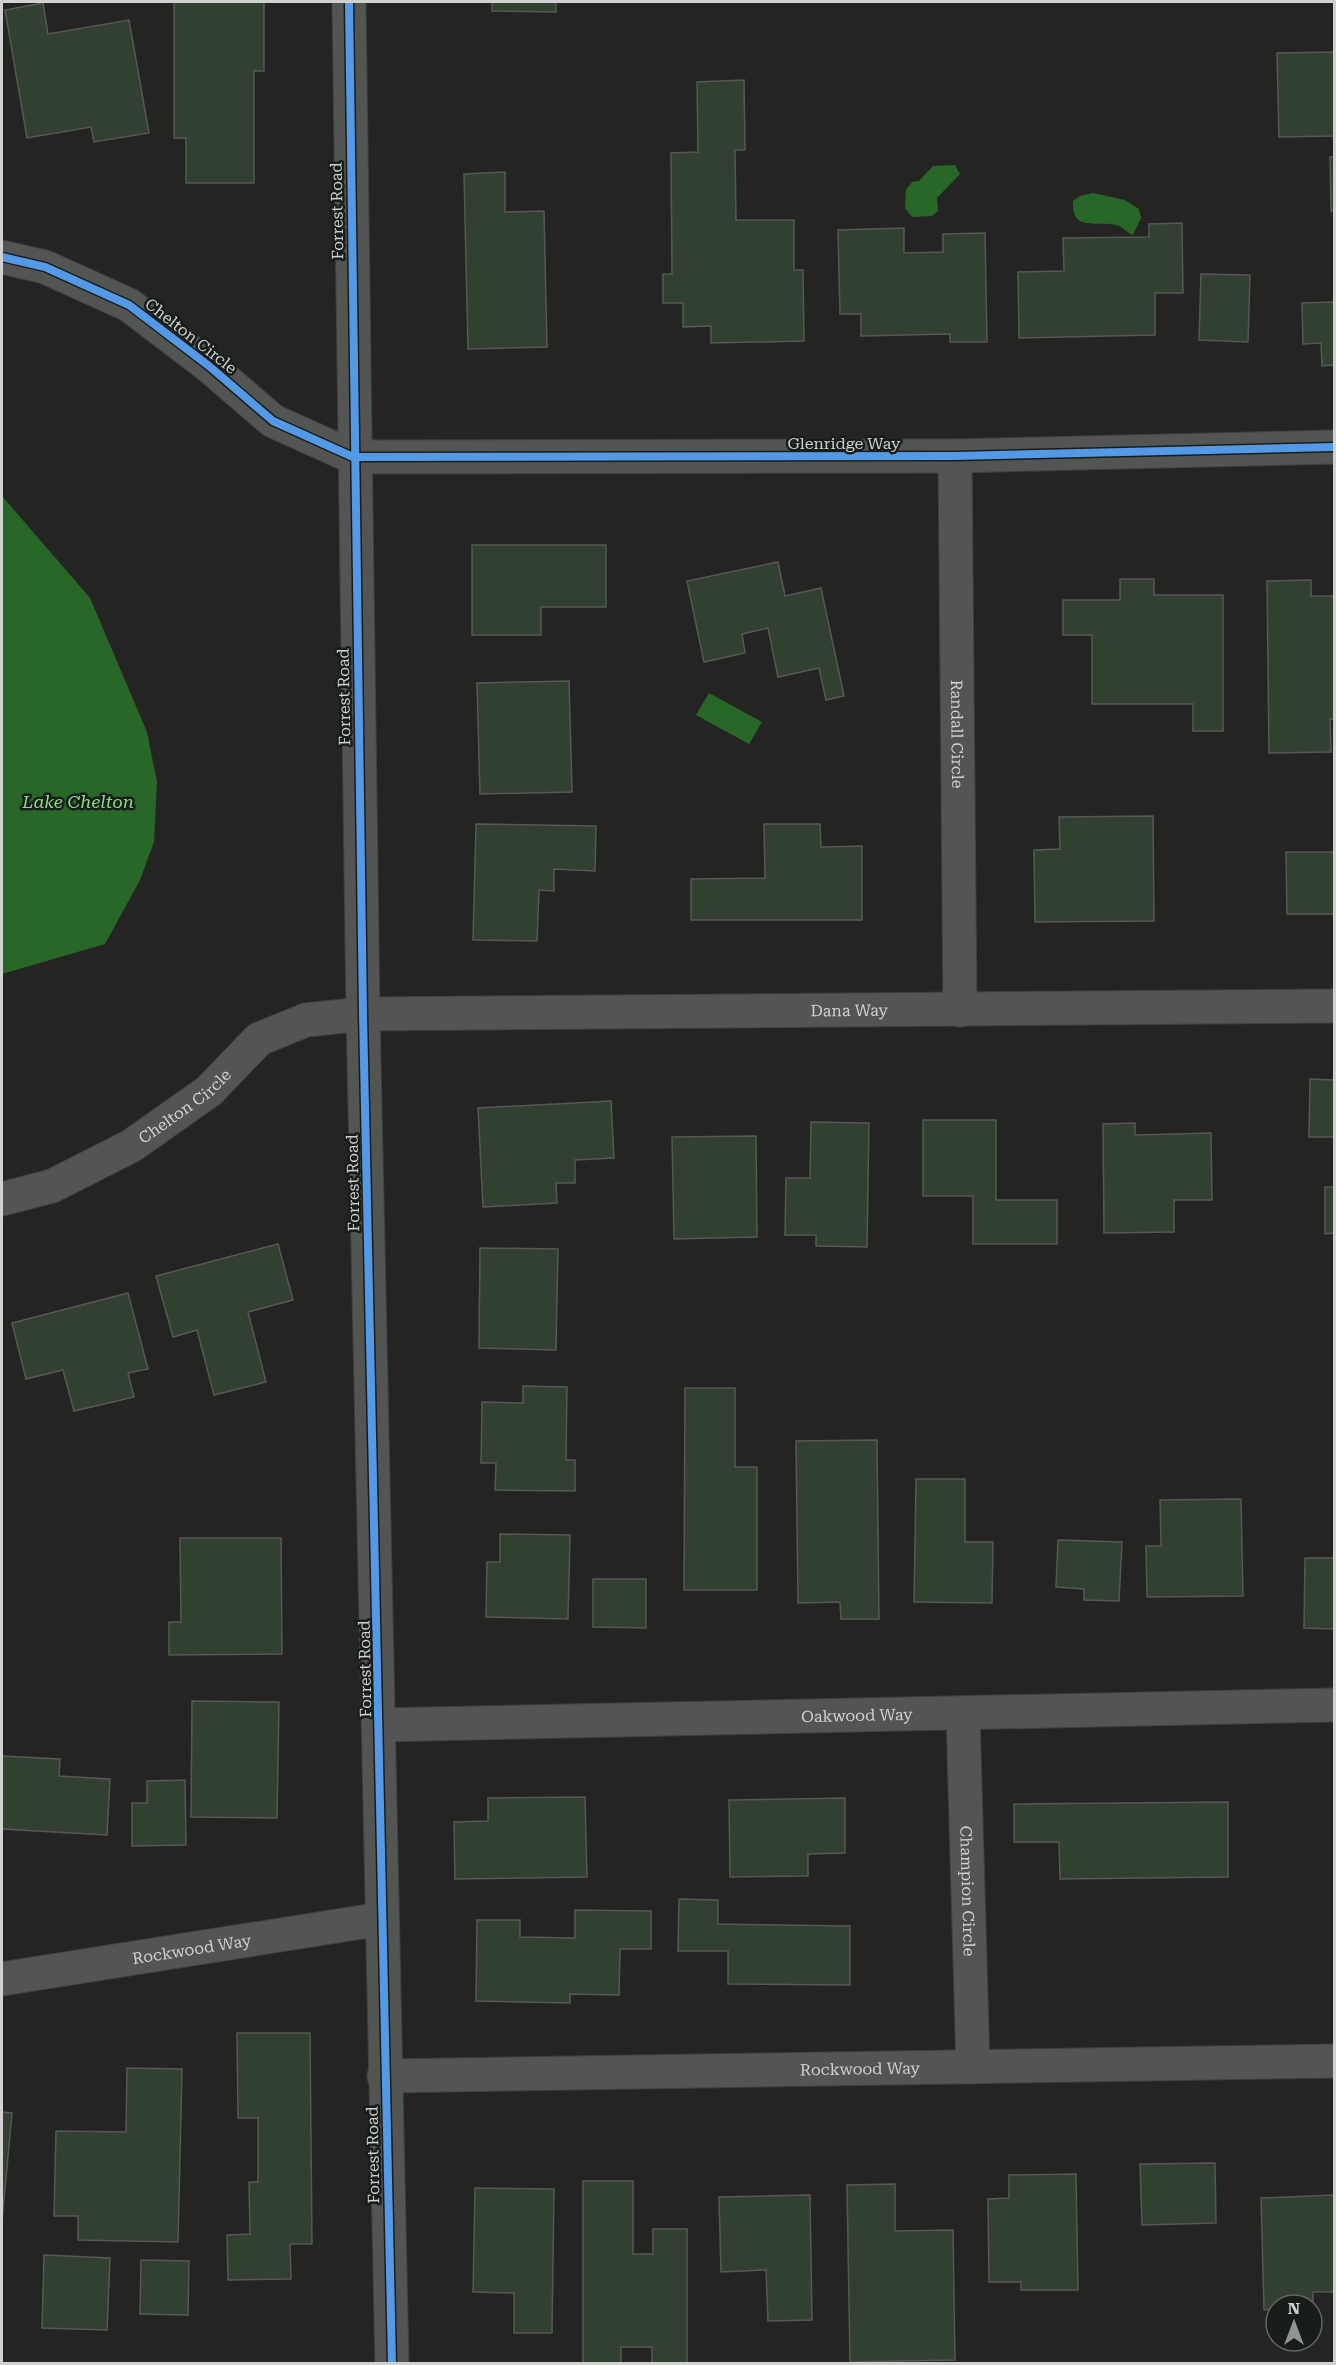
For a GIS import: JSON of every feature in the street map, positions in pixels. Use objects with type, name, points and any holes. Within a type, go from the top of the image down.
[{"type":"street","name":"Forrest Road","points":[[349,2],[353,457],[363,1014],[379,1725],[384,2076],[392,2364]]},
{"type":"street","name":"Chelton Circle","points":[[2,256],[45,267],[129,304],[209,366],[273,421],[353,457]]},
{"type":"street","name":"Glenridge Way","points":[[353,457],[955,456],[1335,447]]},
{"type":"street","name":"Randall Circle","points":[[955,456],[960,1010]]},
{"type":"street","name":"Dana Way","points":[[363,1014],[1335,1006]]},
{"type":"street","name":"Chelton Circle","points":[[2,1199],[52,1186],[131,1146],[209,1091],[259,1039],[306,1020],[363,1014]]},
{"type":"street","name":"Oakwood Way","points":[[379,1725],[963,1715],[1335,1705]]},
{"type":"street","name":"Champion Circle","points":[[963,1715],[973,2067]]},
{"type":"street","name":"Rockwood Way","points":[[2,1979],[381,1918]]},
{"type":"street","name":"Rockwood Way","points":[[384,2076],[1335,2061]]},
{"type":"water","points":[[955,165],[960,174],[937,198],[938,211],[932,216],[912,217],[905,208],[906,190],[912,182],[919,181],[933,166]]},
{"type":"water","points":[[1093,193],[1125,200],[1139,209],[1141,218],[1133,235],[1118,226],[1087,223],[1076,218],[1073,201],[1080,196]]},
{"type":"water","name":"Lake Chelton","points":[[2,496],[90,598],[147,732],[157,782],[154,842],[140,880],[105,944],[2,974]]},
{"type":"water","points":[[709,693],[762,722],[749,744],[696,715]]},
{"type":"building","points":[[174,2],[264,2],[264,71],[254,71],[254,183],[186,183],[186,138],[174,138]]},
{"type":"building","points":[[492,2],[556,2],[556,12],[492,11]]},
{"type":"building","points":[[43,3],[48,34],[129,20],[149,133],[94,142],[91,127],[27,138],[5,10]]},
{"type":"building","points":[[1334,52],[1334,136],[1279,137],[1277,53]]},
{"type":"building","points":[[744,80],[745,150],[735,150],[736,220],[794,220],[794,270],[803,270],[804,341],[711,343],[711,326],[683,327],[683,303],[663,303],[663,274],[672,274],[671,153],[698,152],[697,82]]},
{"type":"building","points":[[1330,157],[1334,157],[1334,211],[1331,211]]},
{"type":"building","points":[[505,172],[505,212],[544,211],[547,347],[468,349],[464,174]]},
{"type":"building","points":[[1182,223],[1183,293],[1155,293],[1155,335],[1019,338],[1018,272],[1064,271],[1063,238],[1149,237],[1149,224]]},
{"type":"building","points":[[904,228],[904,253],[943,252],[943,234],[985,233],[987,342],[950,342],[950,334],[861,336],[861,314],[840,314],[838,230]]},
{"type":"building","points":[[1201,274],[1250,275],[1248,342],[1199,340]]},
{"type":"building","points":[[1334,302],[1334,365],[1322,366],[1321,343],[1303,344],[1302,303]]},
{"type":"building","points":[[472,545],[606,545],[606,607],[541,607],[541,635],[472,635]]},
{"type":"building","points":[[778,562],[785,596],[821,588],[844,696],[826,700],[819,668],[778,677],[768,628],[742,634],[745,653],[704,662],[687,581]]},
{"type":"building","points":[[1120,579],[1154,579],[1154,595],[1223,595],[1223,731],[1193,731],[1193,704],[1092,704],[1092,635],[1063,635],[1063,600],[1120,600]]},
{"type":"building","points":[[1311,580],[1311,596],[1334,596],[1334,719],[1330,719],[1331,752],[1269,753],[1267,581]]},
{"type":"building","points":[[569,681],[572,792],[480,794],[477,683]]},
{"type":"building","points":[[1153,816],[1154,921],[1035,922],[1034,850],[1060,849],[1059,817]]},
{"type":"building","points":[[476,824],[596,826],[595,871],[554,869],[554,891],[539,890],[537,941],[473,940]]},
{"type":"building","points":[[764,824],[820,824],[821,847],[862,846],[862,920],[691,920],[691,879],[765,878]]},
{"type":"building","points":[[1286,852],[1334,852],[1334,914],[1287,914]]},
{"type":"building","points":[[1310,1079],[1334,1080],[1334,1137],[1309,1137]]},
{"type":"building","points":[[611,1101],[614,1158],[575,1160],[575,1183],[556,1183],[557,1203],[483,1207],[478,1108]]},
{"type":"building","points":[[923,1120],[996,1120],[996,1200],[1057,1200],[1057,1244],[973,1244],[973,1196],[923,1196]]},
{"type":"building","points":[[811,1122],[869,1123],[867,1247],[816,1246],[816,1235],[785,1235],[786,1178],[810,1178]]},
{"type":"building","points":[[1135,1123],[1135,1135],[1211,1133],[1212,1200],[1174,1200],[1174,1232],[1104,1233],[1103,1124]]},
{"type":"building","points":[[756,1136],[757,1237],[674,1239],[672,1137]]},
{"type":"building","points":[[1325,1187],[1334,1187],[1334,1233],[1325,1234]]},
{"type":"building","points":[[278,1244],[293,1300],[248,1312],[266,1382],[214,1395],[197,1330],[173,1337],[156,1276]]},
{"type":"building","points":[[480,1248],[558,1249],[556,1350],[479,1348]]},
{"type":"building","points":[[128,1293],[148,1369],[128,1373],[134,1397],[74,1411],[63,1370],[26,1379],[12,1323]]},
{"type":"building","points":[[523,1386],[567,1387],[566,1460],[575,1460],[575,1491],[495,1490],[496,1463],[481,1463],[482,1402],[523,1403]]},
{"type":"building","points":[[685,1388],[735,1388],[735,1467],[757,1467],[757,1590],[684,1590]]},
{"type":"building","points":[[877,1440],[879,1619],[841,1619],[840,1602],[798,1603],[796,1441]]},
{"type":"building","points":[[916,1479],[965,1479],[965,1542],[993,1542],[992,1603],[914,1602]]},
{"type":"building","points":[[1241,1499],[1243,1596],[1147,1597],[1146,1546],[1161,1546],[1160,1500]]},
{"type":"building","points":[[500,1534],[570,1535],[568,1619],[486,1617],[487,1562],[500,1562]]},
{"type":"building","points":[[180,1538],[281,1538],[282,1654],[169,1655],[169,1622],[181,1622]]},
{"type":"building","points":[[1058,1540],[1122,1542],[1119,1601],[1084,1600],[1084,1589],[1056,1587]]},
{"type":"building","points":[[1305,1558],[1334,1558],[1334,1629],[1304,1628]]},
{"type":"building","points":[[593,1579],[646,1579],[646,1628],[593,1627]]},
{"type":"building","points":[[192,1701],[279,1702],[277,1818],[191,1817]]},
{"type":"building","points":[[2,1756],[60,1759],[59,1776],[110,1779],[107,1835],[2,1829]]},
{"type":"building","points":[[185,1780],[186,1845],[132,1846],[132,1803],[147,1803],[147,1781]]},
{"type":"building","points":[[585,1797],[587,1877],[455,1879],[454,1822],[488,1821],[488,1798]]},
{"type":"building","points":[[845,1798],[845,1853],[808,1854],[808,1876],[730,1877],[729,1800]]},
{"type":"building","points":[[1228,1802],[1228,1877],[1060,1879],[1059,1842],[1014,1842],[1014,1804]]},
{"type":"building","points":[[679,1899],[718,1900],[718,1924],[850,1926],[850,1985],[728,1984],[728,1951],[678,1951]]},
{"type":"building","points":[[575,1910],[651,1911],[651,1949],[620,1949],[619,1995],[570,1994],[570,2003],[476,2001],[477,1920],[520,1920],[520,1937],[575,1938]]},
{"type":"building","points":[[237,2033],[310,2033],[312,2244],[290,2244],[291,2279],[228,2280],[227,2235],[250,2234],[249,2182],[258,2182],[258,2118],[238,2118]]},
{"type":"building","points":[[127,2068],[182,2069],[178,2242],[78,2240],[78,2216],[54,2216],[56,2131],[126,2132]]},
{"type":"building","points":[[2,2112],[12,2113],[2,2221]]},
{"type":"building","points":[[1215,2163],[1216,2223],[1142,2225],[1140,2164]]},
{"type":"building","points":[[1076,2174],[1078,2290],[1021,2290],[1021,2282],[989,2282],[988,2199],[1009,2198],[1009,2175]]},
{"type":"building","points":[[583,2181],[633,2181],[633,2254],[653,2254],[653,2229],[687,2229],[687,2364],[652,2364],[652,2347],[621,2347],[621,2363],[583,2363]]},
{"type":"building","points":[[895,2184],[895,2231],[953,2230],[955,2360],[850,2362],[847,2185]]},
{"type":"building","points":[[475,2188],[554,2189],[552,2333],[514,2333],[514,2293],[473,2292]]},
{"type":"building","points":[[810,2195],[812,2320],[768,2321],[766,2270],[721,2272],[719,2197]]},
{"type":"building","points":[[1334,2195],[1334,2292],[1264,2293],[1264,2310],[1261,2198]]},
{"type":"building","points":[[44,2255],[110,2258],[107,2330],[42,2328]]},
{"type":"building","points":[[141,2260],[189,2261],[188,2315],[140,2314]]},
{"type":"cycle path","points":[[349,2],[363,1014],[392,2364]]},
{"type":"cycle path","points":[[2,257],[45,267],[129,305],[209,366],[273,421],[353,457],[955,456],[1334,447]]}]
